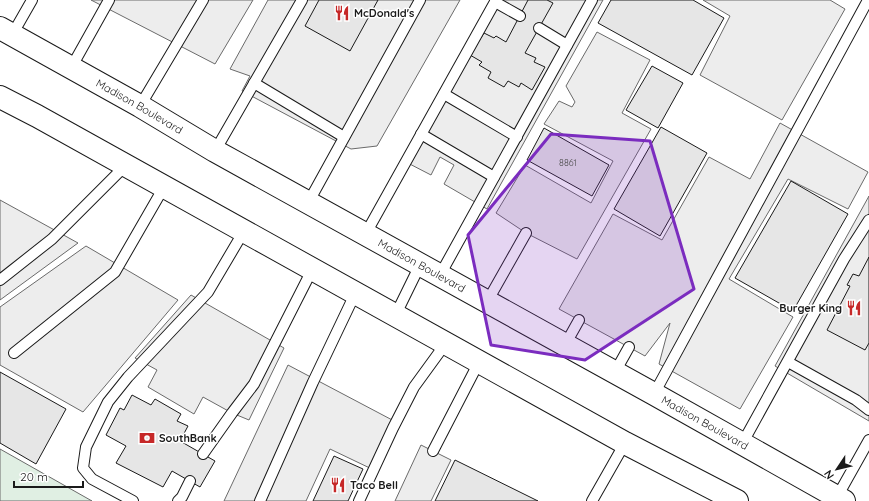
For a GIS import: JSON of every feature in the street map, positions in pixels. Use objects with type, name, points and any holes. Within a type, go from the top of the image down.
[{"type":"main road","name":"Madison Boulevard","points":[[6,31],[140,106],[214,151],[440,275],[840,499]]},
{"type":"main road","points":[[0,97],[37,116],[355,294],[446,343],[625,443],[715,496],[737,501]]},
{"type":"lane","points":[[6,31],[32,0]]},
{"type":"lane","points":[[71,68],[108,0]]},
{"type":"lane","points":[[140,106],[203,0]]},
{"type":"lane","points":[[214,151],[302,0]]},
{"type":"lane","points":[[308,203],[420,0]]},
{"type":"lane","points":[[440,275],[592,0]]},
{"type":"lane","points":[[654,394],[868,0]]},
{"type":"lane","points":[[365,235],[496,1],[520,16]]},
{"type":"lane","points":[[539,28],[567,45]]},
{"type":"lane","points":[[254,83],[344,137]]},
{"type":"lane","points":[[444,94],[517,137]]},
{"type":"lane","points":[[421,134],[494,177]]},
{"type":"lane","points":[[0,280],[52,239],[125,166]]},
{"type":"lane","points":[[14,353],[115,272],[164,187]]},
{"type":"lane","points":[[742,444],[844,259],[869,220]]},
{"type":"lane","points":[[133,501],[92,479],[83,468],[86,447],[108,402],[128,377],[208,292],[244,231]]},
{"type":"lane","points":[[487,302],[526,232]]},
{"type":"lane","points":[[395,316],[420,265]]},
{"type":"lane","points":[[203,454],[254,384],[312,270]]},
{"type":"lane","points":[[260,501],[313,382],[355,294]]},
{"type":"lane","points":[[565,345],[579,320]]},
{"type":"lane","points":[[360,501],[393,428],[414,387],[446,343]]},
{"type":"lane","points":[[614,372],[629,348]]},
{"type":"lane","points":[[433,451],[479,362]]},
{"type":"lane","points":[[788,362],[856,400],[869,410]]},
{"type":"lane","points":[[840,499],[869,440]]},
{"type":"lane","points":[[592,501],[625,443]]},
{"type":"lane","points":[[178,501],[182,497],[190,481]]},
{"type":"highlighted area","points":[[551,134],[650,141],[694,289],[585,360],[491,345],[468,235]]},
{"type":"green space","points":[[0,449],[92,501],[0,501]]},
{"type":"shaded area","points":[[91,0],[253,0],[215,64]]},
{"type":"shaded area","points":[[268,0],[460,0],[377,146],[351,149],[242,91],[250,76],[230,69]]},
{"type":"shaded area","points":[[492,0],[603,0],[487,209],[444,184],[454,165],[440,157],[431,175],[402,160]]},
{"type":"shaded area","points":[[703,0],[830,0],[845,9],[782,120],[700,75],[730,16]]},
{"type":"shaded area","points":[[597,32],[650,60],[622,113],[651,129],[577,259],[526,233],[496,213],[525,165],[591,203],[613,161],[544,124],[559,101],[572,107],[575,102],[566,86]]},
{"type":"shaded area","points":[[780,123],[868,172],[848,209],[788,179],[729,279],[793,317],[740,409],[659,364],[670,323],[645,356],[559,309],[613,214],[662,240],[709,157],[750,179]]},
{"type":"shaded area","points":[[869,196],[869,421],[775,366]]},
{"type":"shaded area","points":[[0,200],[78,243],[0,300]]},
{"type":"shaded area","points":[[86,246],[178,300],[83,412],[0,365],[0,307]]},
{"type":"shaded area","points":[[191,295],[284,348],[249,420],[232,413],[203,397],[194,414],[148,387],[157,370],[135,358]]},
{"type":"shaded area","points":[[288,365],[396,422],[376,471],[330,449],[306,501],[224,501]]},
{"type":"shaded area","points":[[421,445],[451,460],[431,501],[395,501]]},
{"type":"building","name":"McDonald's","points":[[319,0],[378,0],[350,51],[305,26]]},
{"type":"building","points":[[528,0],[547,0],[553,3],[525,53],[536,58],[534,62],[545,67],[532,90],[521,83],[519,87],[508,81],[504,87],[488,78],[491,72],[479,65],[482,62],[470,55],[484,33],[494,38],[496,36],[506,42]]},
{"type":"building","points":[[611,0],[693,0],[724,18],[692,75],[598,23]]},
{"type":"building","points":[[652,66],[683,83],[658,128],[626,110]]},
{"type":"building","points":[[661,127],[707,153],[660,236],[614,209]]},
{"type":"building","points":[[544,128],[609,165],[592,196],[527,160]]},
{"type":"building","points":[[791,181],[848,214],[793,311],[735,278]]},
{"type":"building","name":"Burger King","points":[[869,257],[869,343],[865,350],[827,330],[850,286],[847,285],[853,274],[859,276]]},
{"type":"building","points":[[0,372],[66,409],[36,464],[0,443]]},
{"type":"building","name":"SouthBank","points":[[132,395],[151,405],[155,399],[181,414],[177,421],[188,426],[180,441],[215,461],[200,487],[172,471],[163,487],[116,463],[126,446],[106,435],[120,408],[124,410]]},
{"type":"building","name":"Taco Bell","points":[[334,456],[363,469],[348,501],[313,501]]},
{"type":"building","points":[[455,460],[538,501],[435,501]]},
{"type":"place","name":"McDonald's","points":[[342,13]]},
{"type":"place","name":"Burger King","points":[[854,308]]},
{"type":"place","name":"SouthBank","points":[[147,438]]},
{"type":"place","name":"Taco Bell","points":[[338,485]]}]
